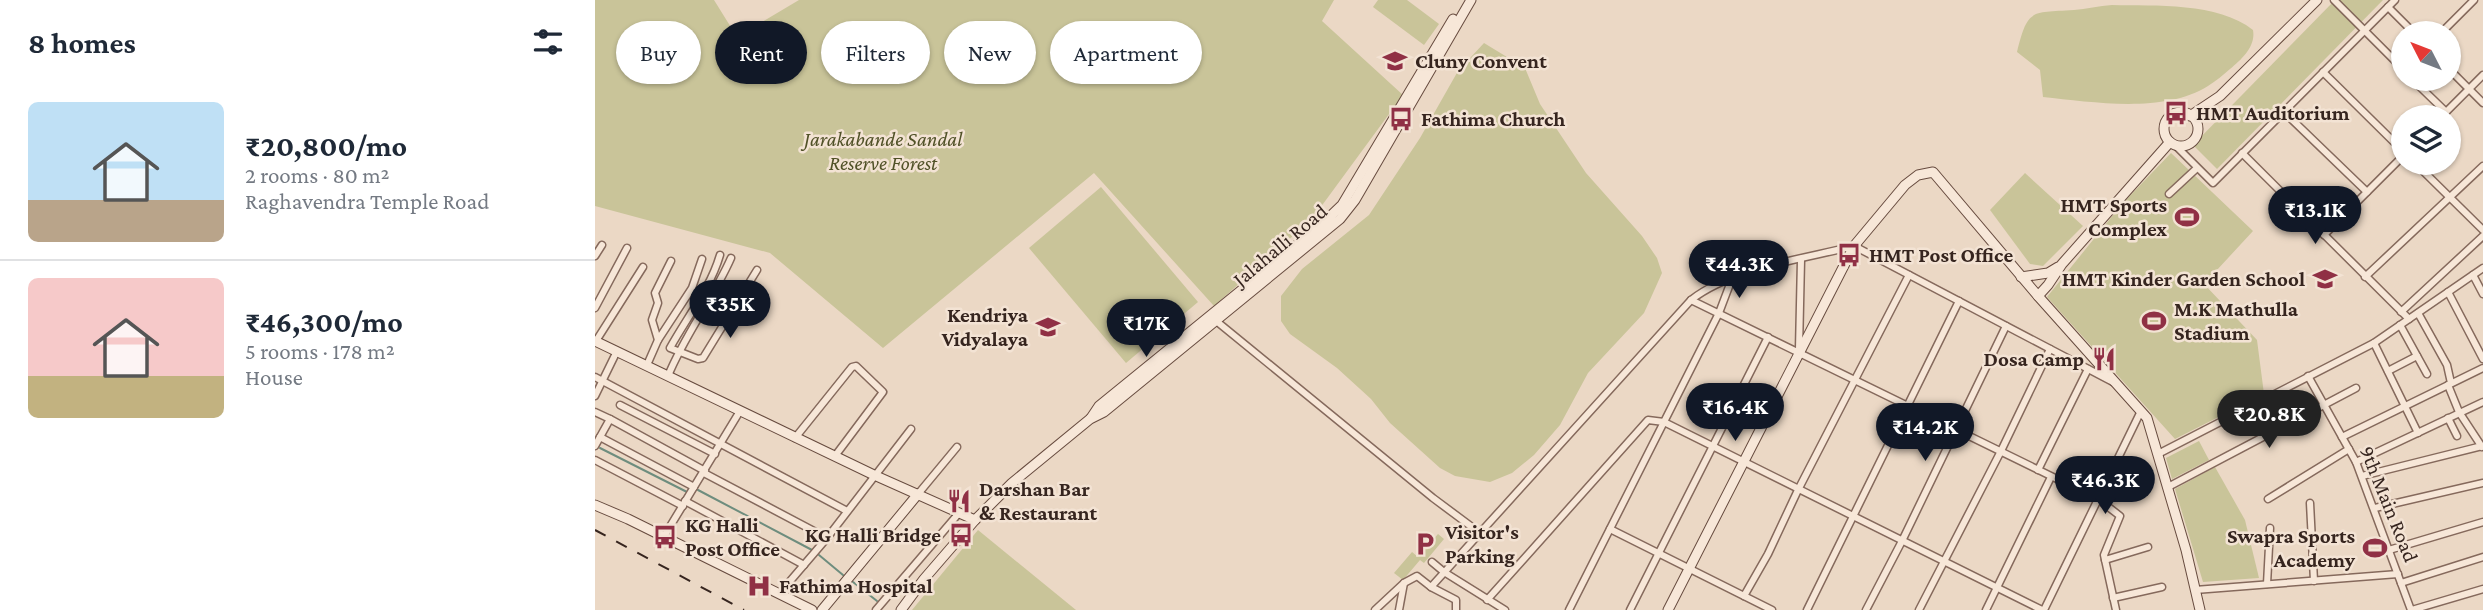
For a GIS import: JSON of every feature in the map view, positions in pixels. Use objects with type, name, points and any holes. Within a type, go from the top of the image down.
[{"type":"street","points":[[1375,158],[1464,0]]},
{"type":"street","name":"Jalahalli Road","points":[[901,610],[975,520],[1012,483],[1090,419],[1104,412],[1214,318],[1340,219],[1355,200],[1375,158],[1471,0]]},
{"type":"street","points":[[2190,116],[2220,96],[2317,0]]},
{"type":"street","points":[[2334,0],[2391,57]]},
{"type":"street","points":[[2172,143],[2186,145],[2195,137],[2197,126],[2190,116],[2182,112],[2167,120],[2164,128],[2172,143],[2213,183],[2395,0]]},
{"type":"street","points":[[2453,21],[2474,0]]},
{"type":"street","points":[[2388,7],[2402,21]]},
{"type":"street","points":[[2323,72],[2391,141]]},
{"type":"street","points":[[2453,105],[2483,75]]},
{"type":"street","points":[[2461,81],[2483,103]]},
{"type":"street","points":[[2422,91],[2434,105]]},
{"type":"street","points":[[2284,111],[2367,192]]},
{"type":"street","points":[[2038,296],[2062,264],[2172,143]]},
{"type":"street","points":[[2242,153],[2409,319]]},
{"type":"street","points":[[2324,235],[2391,166]]},
{"type":"street","points":[[2365,277],[2483,166]]},
{"type":"street","points":[[2169,194],[2197,168]]},
{"type":"street","points":[[1668,610],[1854,246],[1905,185],[1918,176],[1933,172],[2038,296],[2147,418],[2200,610]]},
{"type":"street","points":[[2427,175],[2483,230]]},
{"type":"street","points":[[2401,312],[2483,236]]},
{"type":"street","points":[[595,256],[601,245]]},
{"type":"street","points":[[1431,587],[1691,300],[1706,289],[1733,276],[1854,246],[2120,386]]},
{"type":"street","points":[[595,308],[627,248]]},
{"type":"street","points":[[720,255],[702,297],[670,348],[678,352],[698,359],[703,358],[757,270]]},
{"type":"street","points":[[668,376],[678,352],[717,286],[730,258]]},
{"type":"street","points":[[646,365],[658,340],[692,288],[702,259]]},
{"type":"street","points":[[1799,352],[1801,260]]},
{"type":"street","points":[[658,340],[652,320],[658,303],[655,293],[671,261]]},
{"type":"street","points":[[2021,276],[2048,273],[2062,264]]},
{"type":"street","points":[[643,267],[596,341],[795,438],[975,520]]},
{"type":"street","points":[[2158,454],[2374,343],[2483,268]]},
{"type":"street","points":[[1744,596],[1768,554],[1798,489],[1909,275]]},
{"type":"street","points":[[2473,275],[2483,294]]},
{"type":"street","points":[[1569,610],[1719,313],[1733,276]]},
{"type":"street","points":[[2448,292],[2483,359]]},
{"type":"street","points":[[1691,300],[2098,499],[2120,516],[2108,544],[2105,560],[2116,610]]},
{"type":"street","points":[[1807,610],[1959,301]]},
{"type":"street","points":[[2362,476],[2482,448],[2459,412],[2447,365],[2418,313]]},
{"type":"street","points":[[1214,318],[1433,498],[1480,533]]},
{"type":"street","points":[[2399,325],[2427,374]]},
{"type":"street","points":[[1866,610],[2006,326]]},
{"type":"street","points":[[1630,610],[1768,337]]},
{"type":"street","points":[[2374,343],[2418,433]]},
{"type":"street","points":[[1919,610],[2050,349]]},
{"type":"street","points":[[595,396],[617,351]]},
{"type":"street","points":[[2388,371],[2417,356]]},
{"type":"street","points":[[795,438],[852,367],[856,366],[883,392],[835,456]]},
{"type":"street","points":[[2342,437],[2483,368]]},
{"type":"street","points":[[2038,470],[2088,369]]},
{"type":"street","name":"9th Main Road","points":[[2308,376],[2356,461],[2412,610]]},
{"type":"street","points":[[595,377],[847,511]]},
{"type":"street","points":[[2168,487],[2357,388]]},
{"type":"street","points":[[2356,461],[2483,402]]},
{"type":"street","points":[[621,405],[715,454]]},
{"type":"street","points":[[663,538],[740,411]]},
{"type":"street","points":[[1487,600],[1648,420],[1664,422],[2043,610],[2141,411]]},
{"type":"street","points":[[595,412],[827,538]]},
{"type":"street","points":[[2448,418],[2457,436]]},
{"type":"street","points":[[595,446],[610,419]]},
{"type":"street","points":[[779,594],[827,538],[911,429]]},
{"type":"street","points":[[600,437],[694,487]]},
{"type":"street","points":[[822,610],[957,447]]},
{"type":"street","points":[[2268,499],[2349,449]]},
{"type":"street","points":[[595,460],[804,565]]},
{"type":"street","points":[[1986,610],[2051,477]]},
{"type":"street","points":[[2375,508],[2483,482]]},
{"type":"street","points":[[2310,503],[2314,581]]},
{"type":"street","points":[[595,505],[812,610]]},
{"type":"street","points":[[876,610],[959,513]]},
{"type":"street","points":[[2389,550],[2483,522]]},
{"type":"street","points":[[2267,584],[2270,528]]},
{"type":"street","points":[[1610,529],[1772,610]]},
{"type":"street","points":[[2105,560],[2147,547]]},
{"type":"street","points":[[2401,583],[2483,556]]},
{"type":"street","points":[[1432,562],[1505,610]]},
{"type":"street","points":[[2195,590],[2398,574]]},
{"type":"street","points":[[1375,610],[1404,583],[1417,576],[1456,600],[1458,609]]},
{"type":"street","points":[[1399,610],[1404,583]]},
{"type":"street","points":[[2113,597],[2162,587]]},
{"type":"street","points":[[2412,610],[2483,589]]},
{"type":"green space","name":"Jarakabande Sandal Reserve Forest","points":[[595,0],[714,0],[727,21],[715,21],[715,84],[807,84],[807,21],[764,21],[799,0],[1334,0],[1322,21],[1403,95],[1312,219],[1214,306],[1094,173],[883,348],[770,253],[595,206]]},
{"type":"green space","points":[[1378,0],[1407,0],[1439,24],[1424,45],[1373,7]]},
{"type":"green space","points":[[2335,0],[2383,0],[2217,169],[2193,145]]},
{"type":"green space","points":[[2112,5],[2185,7],[2222,14],[2253,30],[2252,41],[2235,65],[2208,86],[2190,95],[2171,100],[2127,104],[2043,97],[2040,70],[2017,52],[2029,20],[2040,13]]},
{"type":"green space","points":[[1484,43],[1525,68],[1540,104],[1586,173],[1642,236],[1657,258],[1662,273],[1644,313],[1588,373],[1560,425],[1534,455],[1512,473],[1490,482],[1455,476],[1440,468],[1390,423],[1371,399],[1337,368],[1290,334],[1281,321],[1281,296],[1302,269],[1369,215],[1420,138],[1458,71]]},
{"type":"green space","name":"M.K Mathulla Stadium","points":[[2171,153],[2253,231],[2204,284],[2257,340],[2264,394],[2175,439],[2047,297],[2122,204]]},
{"type":"green space","points":[[2025,173],[2083,226],[2043,266],[2030,264],[1990,210]]},
{"type":"green space","points":[[1101,187],[1198,302],[1126,363],[1029,248]]},
{"type":"green space","points":[[2199,441],[2209,460],[2172,479],[2166,458]]},
{"type":"green space","points":[[2215,467],[2245,520],[2259,578],[2203,582],[2175,489]]},
{"type":"green space","points":[[978,530],[1076,610],[912,610]]},
{"type":"green space","points":[[1438,534],[1444,539],[1424,563],[1420,560],[1403,580],[1394,573],[1412,552],[1418,557]]},
{"type":"waterway","points":[[600,448],[687,492]]},
{"type":"waterway","points":[[698,490],[812,550]]},
{"type":"waterway","points":[[819,555],[843,575]]},
{"type":"waterway","points":[[853,582],[877,601]]},
{"type":"railway","points":[[595,530],[744,610]]},
{"type":"place","name":"Cluny Convent","points":[[1395,61]]},
{"type":"place","name":"HMT Auditorium","points":[[2176,113]]},
{"type":"place","name":"Fathima Church","points":[[1401,119]]},
{"type":"place","name":"HMT Sports Complex","points":[[2187,217]]},
{"type":"place","name":"HMT Post Office","points":[[1849,255]]},
{"type":"place","name":"HMT Kinder Garden School","points":[[2325,279]]},
{"type":"place","name":"M.K Mathulla Stadium","points":[[2154,321]]},
{"type":"place","name":"Kendriya Vidyalaya","points":[[1048,327]]},
{"type":"place","name":"Dosa Camp","points":[[2104,359]]},
{"type":"place","name":"Darshan Bar & Restaurant","points":[[959,501]]},
{"type":"place","name":"KG Halli Bridge","points":[[961,535]]},
{"type":"place","name":"KG Halli Post Office","points":[[665,537]]},
{"type":"place","name":"Visitor's Parking","points":[[1425,544]]},
{"type":"place","name":"Swapra Sports Academy","points":[[2375,548]]},
{"type":"place","name":"Fathima Hospital","points":[[759,586]]}]
